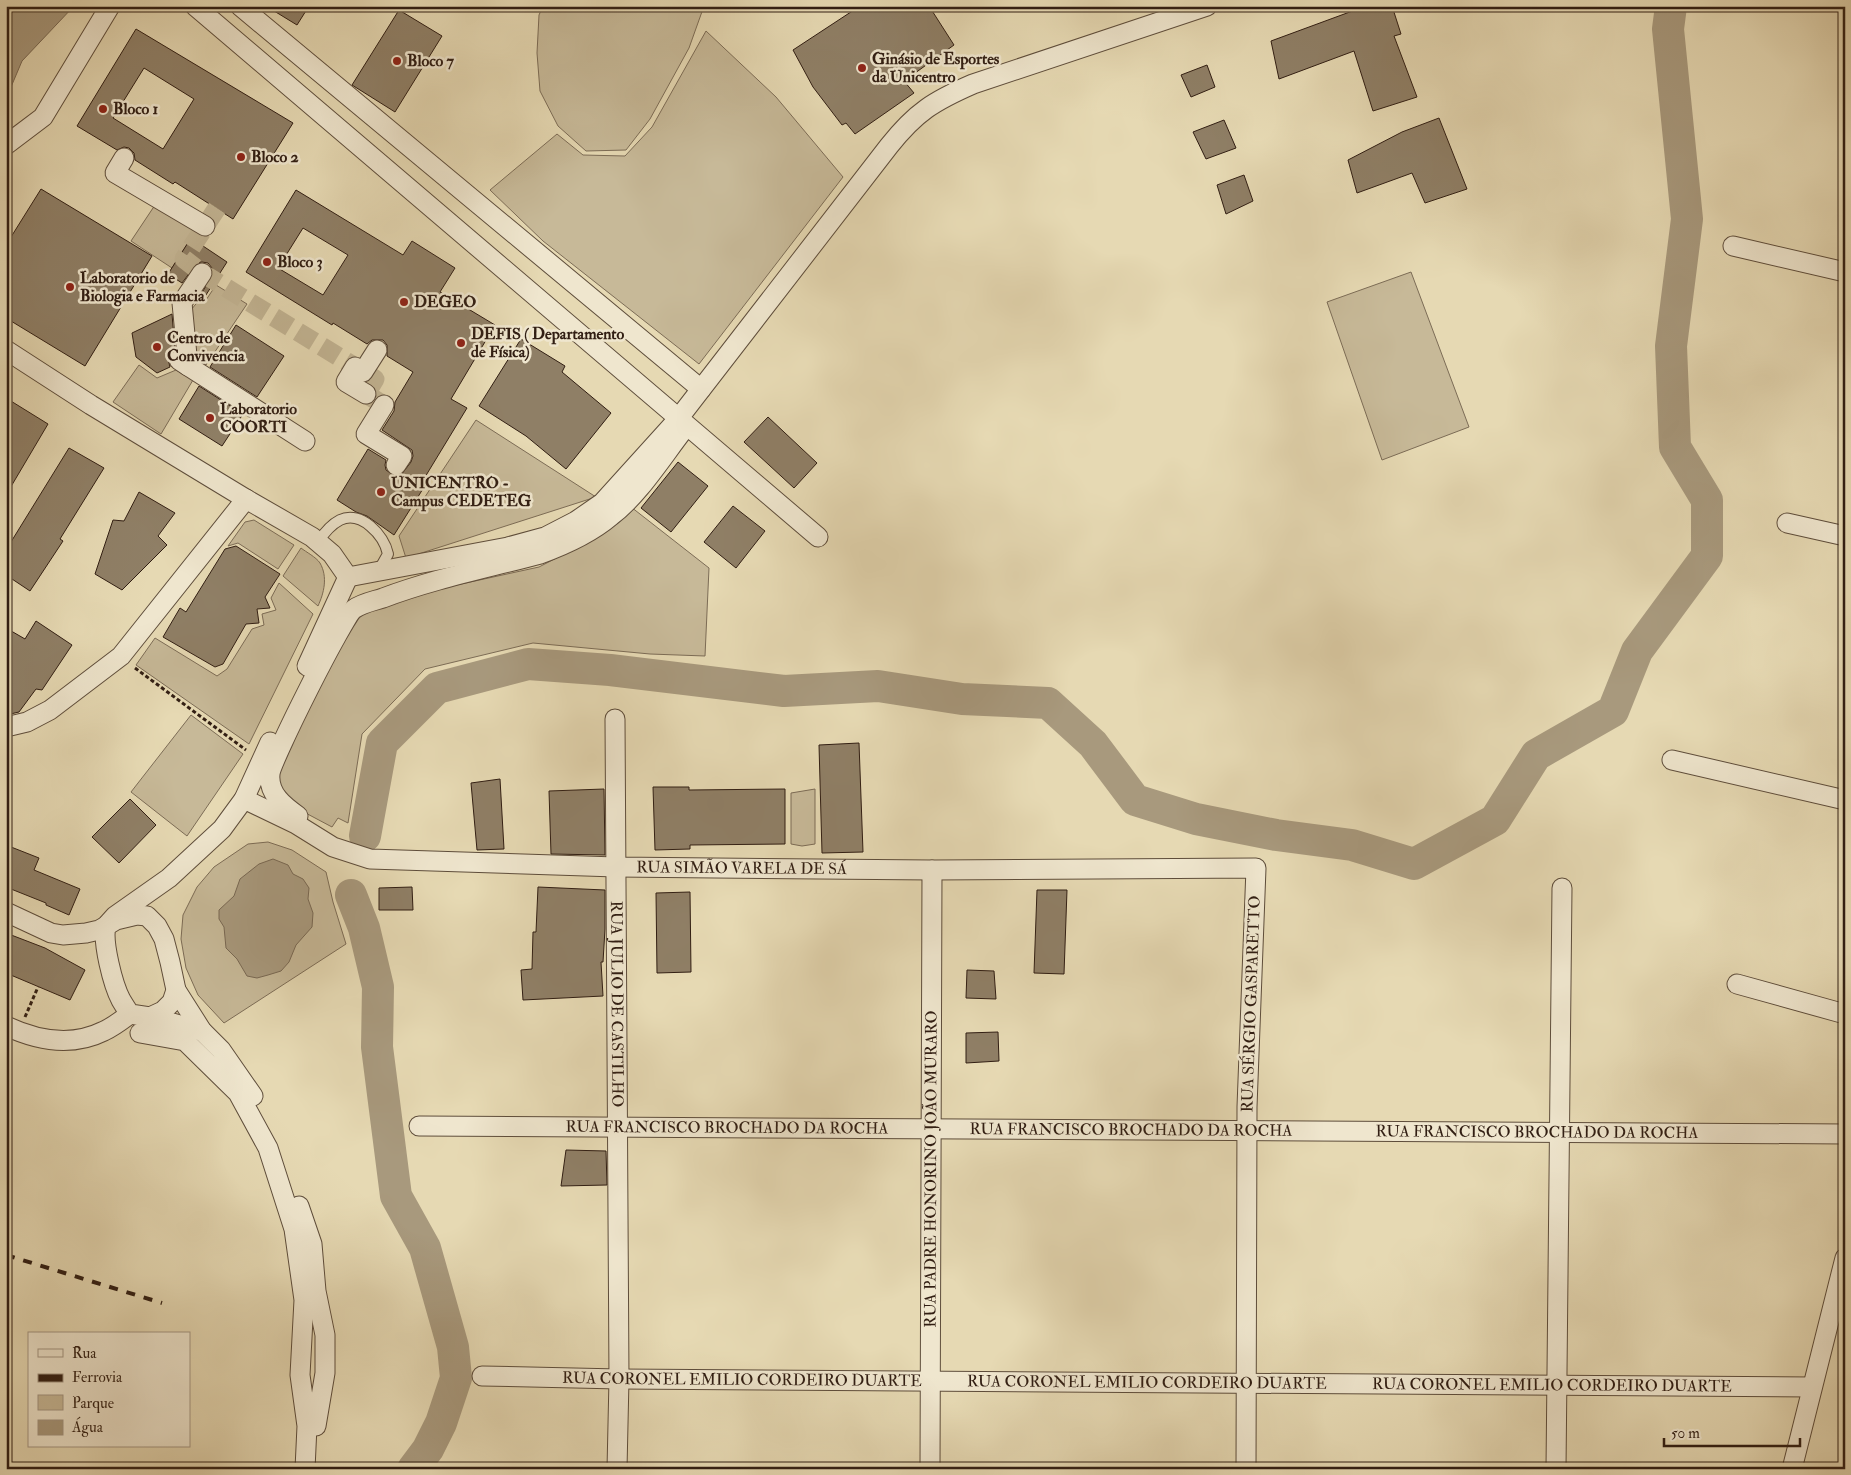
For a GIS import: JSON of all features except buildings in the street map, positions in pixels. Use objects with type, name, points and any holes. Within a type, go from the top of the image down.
[{"type":"street","points":[[6,145],[42,117],[110,6]]},
{"type":"street","points":[[195,6],[818,537]]},
{"type":"street","points":[[240,6],[701,389]]},
{"type":"street","points":[[349,845],[331,837],[282,805],[275,796],[270,774],[281,746],[319,668],[353,609],[398,592],[557,548],[597,526],[627,502],[682,423],[701,389],[889,146],[907,124],[928,107],[946,96],[973,84],[1207,6]]},
{"type":"street","points":[[124,158],[115,173],[205,226]]},
{"type":"street","points":[[1733,246],[1845,272]]},
{"type":"street","points":[[202,273],[182,303],[183,363],[305,441]]},
{"type":"street","points":[[6,350],[91,405],[312,537],[332,554],[348,576]]},
{"type":"street","points":[[366,394],[346,382],[377,350]]},
{"type":"street","points":[[384,405],[366,434],[402,456],[396,465]]},
{"type":"street","points":[[348,576],[508,547],[553,533],[576,521],[602,503],[682,423]]},
{"type":"street","points":[[6,727],[27,722],[50,710],[120,656],[246,499]]},
{"type":"street","points":[[1786,523],[1845,536]]},
{"type":"street","points":[[305,1469],[307,1426],[300,1374],[304,1300],[294,1229],[268,1148],[238,1093],[185,1041],[145,1025],[130,1014],[121,1000],[112,973],[104,934],[106,926],[116,916],[169,878],[222,829],[244,799],[338,602],[348,576]]},
{"type":"street","name":"RUA JULIO DE CASTILHO","points":[[615,719],[618,1469]]},
{"type":"street","points":[[1672,760],[1845,800]]},
{"type":"street","name":"RUA SIMÃO VARELA DE SÁ","points":[[244,799],[296,824],[333,847],[370,859],[616,867],[932,870],[1256,868]]},
{"type":"street","name":"RUA SÉRGIO GASPARETTO","points":[[1246,1469],[1248,1131],[1256,868]]},
{"type":"street","name":"RUA PADRE HONORINO JOÃO MURARO","points":[[930,1469],[932,870]]},
{"type":"street","points":[[147,916],[169,878]]},
{"type":"street","points":[[1556,1469],[1562,888]]},
{"type":"street","points":[[6,912],[51,932],[63,934],[86,933],[99,930],[126,918],[138,915],[147,916],[157,926],[164,939],[176,990],[202,1031],[221,1050],[257,1101],[287,1168],[312,1244],[316,1291],[308,1341],[307,1373],[316,1426],[316,1469]]},
{"type":"street","points":[[1737,984],[1845,1014]]},
{"type":"street","points":[[145,1025],[172,1002],[176,990]]},
{"type":"street","points":[[13,1029],[62,1042],[82,1040],[105,1031],[130,1014]]},
{"type":"street","points":[[145,1025],[202,1031]]},
{"type":"street","name":"RUA FRANCISCO BROCHADO DA ROCHA","points":[[419,1126],[1845,1134]]},
{"type":"street","points":[[1792,1469],[1812,1387],[1838,1317],[1845,1258]]},
{"type":"street","name":"RUA CORONEL EMILIO CORDEIRO DUARTE","points":[[482,1376],[618,1380],[1812,1387]]},
{"type":"lane","points":[[318,542],[332,525],[342,519],[354,518],[373,528],[386,544],[388,554],[379,570]]},
{"type":"path","points":[[120,656],[260,762]]},
{"type":"path","points":[[13,1029],[38,987]]},
{"type":"green space","points":[[543,6],[704,6],[689,48],[650,119],[626,150],[586,151],[558,126],[540,91],[537,53],[539,15]]},
{"type":"green space","points":[[706,31],[776,97],[843,177],[699,364],[543,241],[490,190],[557,134],[583,155],[625,156],[652,127]]},
{"type":"green space","points":[[157,202],[197,229],[172,268],[131,241]]},
{"type":"green space","points":[[1411,272],[1469,427],[1382,460],[1327,302]]},
{"type":"green space","points":[[216,285],[247,304],[206,365],[191,353],[186,316],[200,299],[206,300]]},
{"type":"green space","points":[[139,365],[157,378],[176,370],[193,380],[161,434],[113,402]]},
{"type":"green space","points":[[476,420],[596,497],[406,558],[399,536]]},
{"type":"green space","points":[[631,507],[709,568],[705,656],[650,654],[533,643],[425,669],[362,734],[348,823],[338,818],[332,827],[300,810],[279,794],[276,773],[359,612],[397,598],[539,567],[599,536]]},
{"type":"green space","points":[[254,520],[294,545],[278,569],[238,543],[228,546],[245,522]]},
{"type":"green space","points":[[301,548],[320,563],[324,574],[322,596],[318,606],[283,576]]},
{"type":"green space","points":[[279,583],[313,614],[249,744],[136,665],[155,638],[217,676],[227,669],[252,629],[264,625],[262,614],[276,610],[271,598]]},
{"type":"green space","points":[[191,715],[243,754],[187,836],[131,792]]},
{"type":"green space","points":[[815,789],[815,844],[802,846],[791,844],[791,793]]},
{"type":"green space","points":[[268,842],[292,850],[326,872],[346,944],[224,1023],[198,995],[186,968],[181,939],[183,915],[197,887],[214,867],[248,844]]},
{"type":"water","points":[[6,6],[74,6],[22,61],[6,94]]},
{"type":"water","points":[[273,859],[288,865],[293,874],[303,879],[309,888],[308,899],[313,913],[312,927],[296,945],[289,962],[281,971],[257,978],[247,976],[237,959],[226,948],[224,927],[219,919],[219,910],[234,896],[240,879],[259,864]]},
{"type":"waterway","points":[[365,836],[382,743],[437,688],[528,664],[610,670],[784,691],[878,686],[962,699],[1048,703],[1093,744],[1135,800],[1196,819],[1276,835],[1352,845],[1414,864],[1495,820],[1536,755],[1613,711],[1637,651],[1707,556],[1707,500],[1675,447],[1671,346],[1687,219],[1668,29],[1671,6]]},
{"type":"waterway","points":[[351,895],[364,928],[378,987],[377,1047],[396,1196],[425,1248],[453,1347],[456,1378],[441,1423],[428,1449],[413,1469]]},
{"type":"tunnel","points":[[217,208],[184,259],[202,273],[375,379],[366,394],[390,409]]},
{"type":"railway","points":[[6,1255],[162,1303]]},
{"type":"place","name":"Bloco 7","points":[[397,61]]},
{"type":"place","name":"Ginásio de Esportes da Unicentro","points":[[862,68]]},
{"type":"place","name":"Bloco 1","points":[[103,109]]},
{"type":"place","name":"Bloco 2","points":[[241,157]]},
{"type":"place","name":"Bloco 3","points":[[267,262]]},
{"type":"place","name":"Laboratorio de Biologia e Farmacia","points":[[70,287]]},
{"type":"place","name":"DEGEO","points":[[404,302]]},
{"type":"place","name":"DEFIS ( Departamento de Física)","points":[[461,343]]},
{"type":"place","name":"Centro de Convivencia","points":[[157,347]]},
{"type":"place","name":"Laboratorio COORTI","points":[[210,418]]},
{"type":"place","name":"UNICENTRO - Campus CEDETEG","points":[[381,492]]}]
